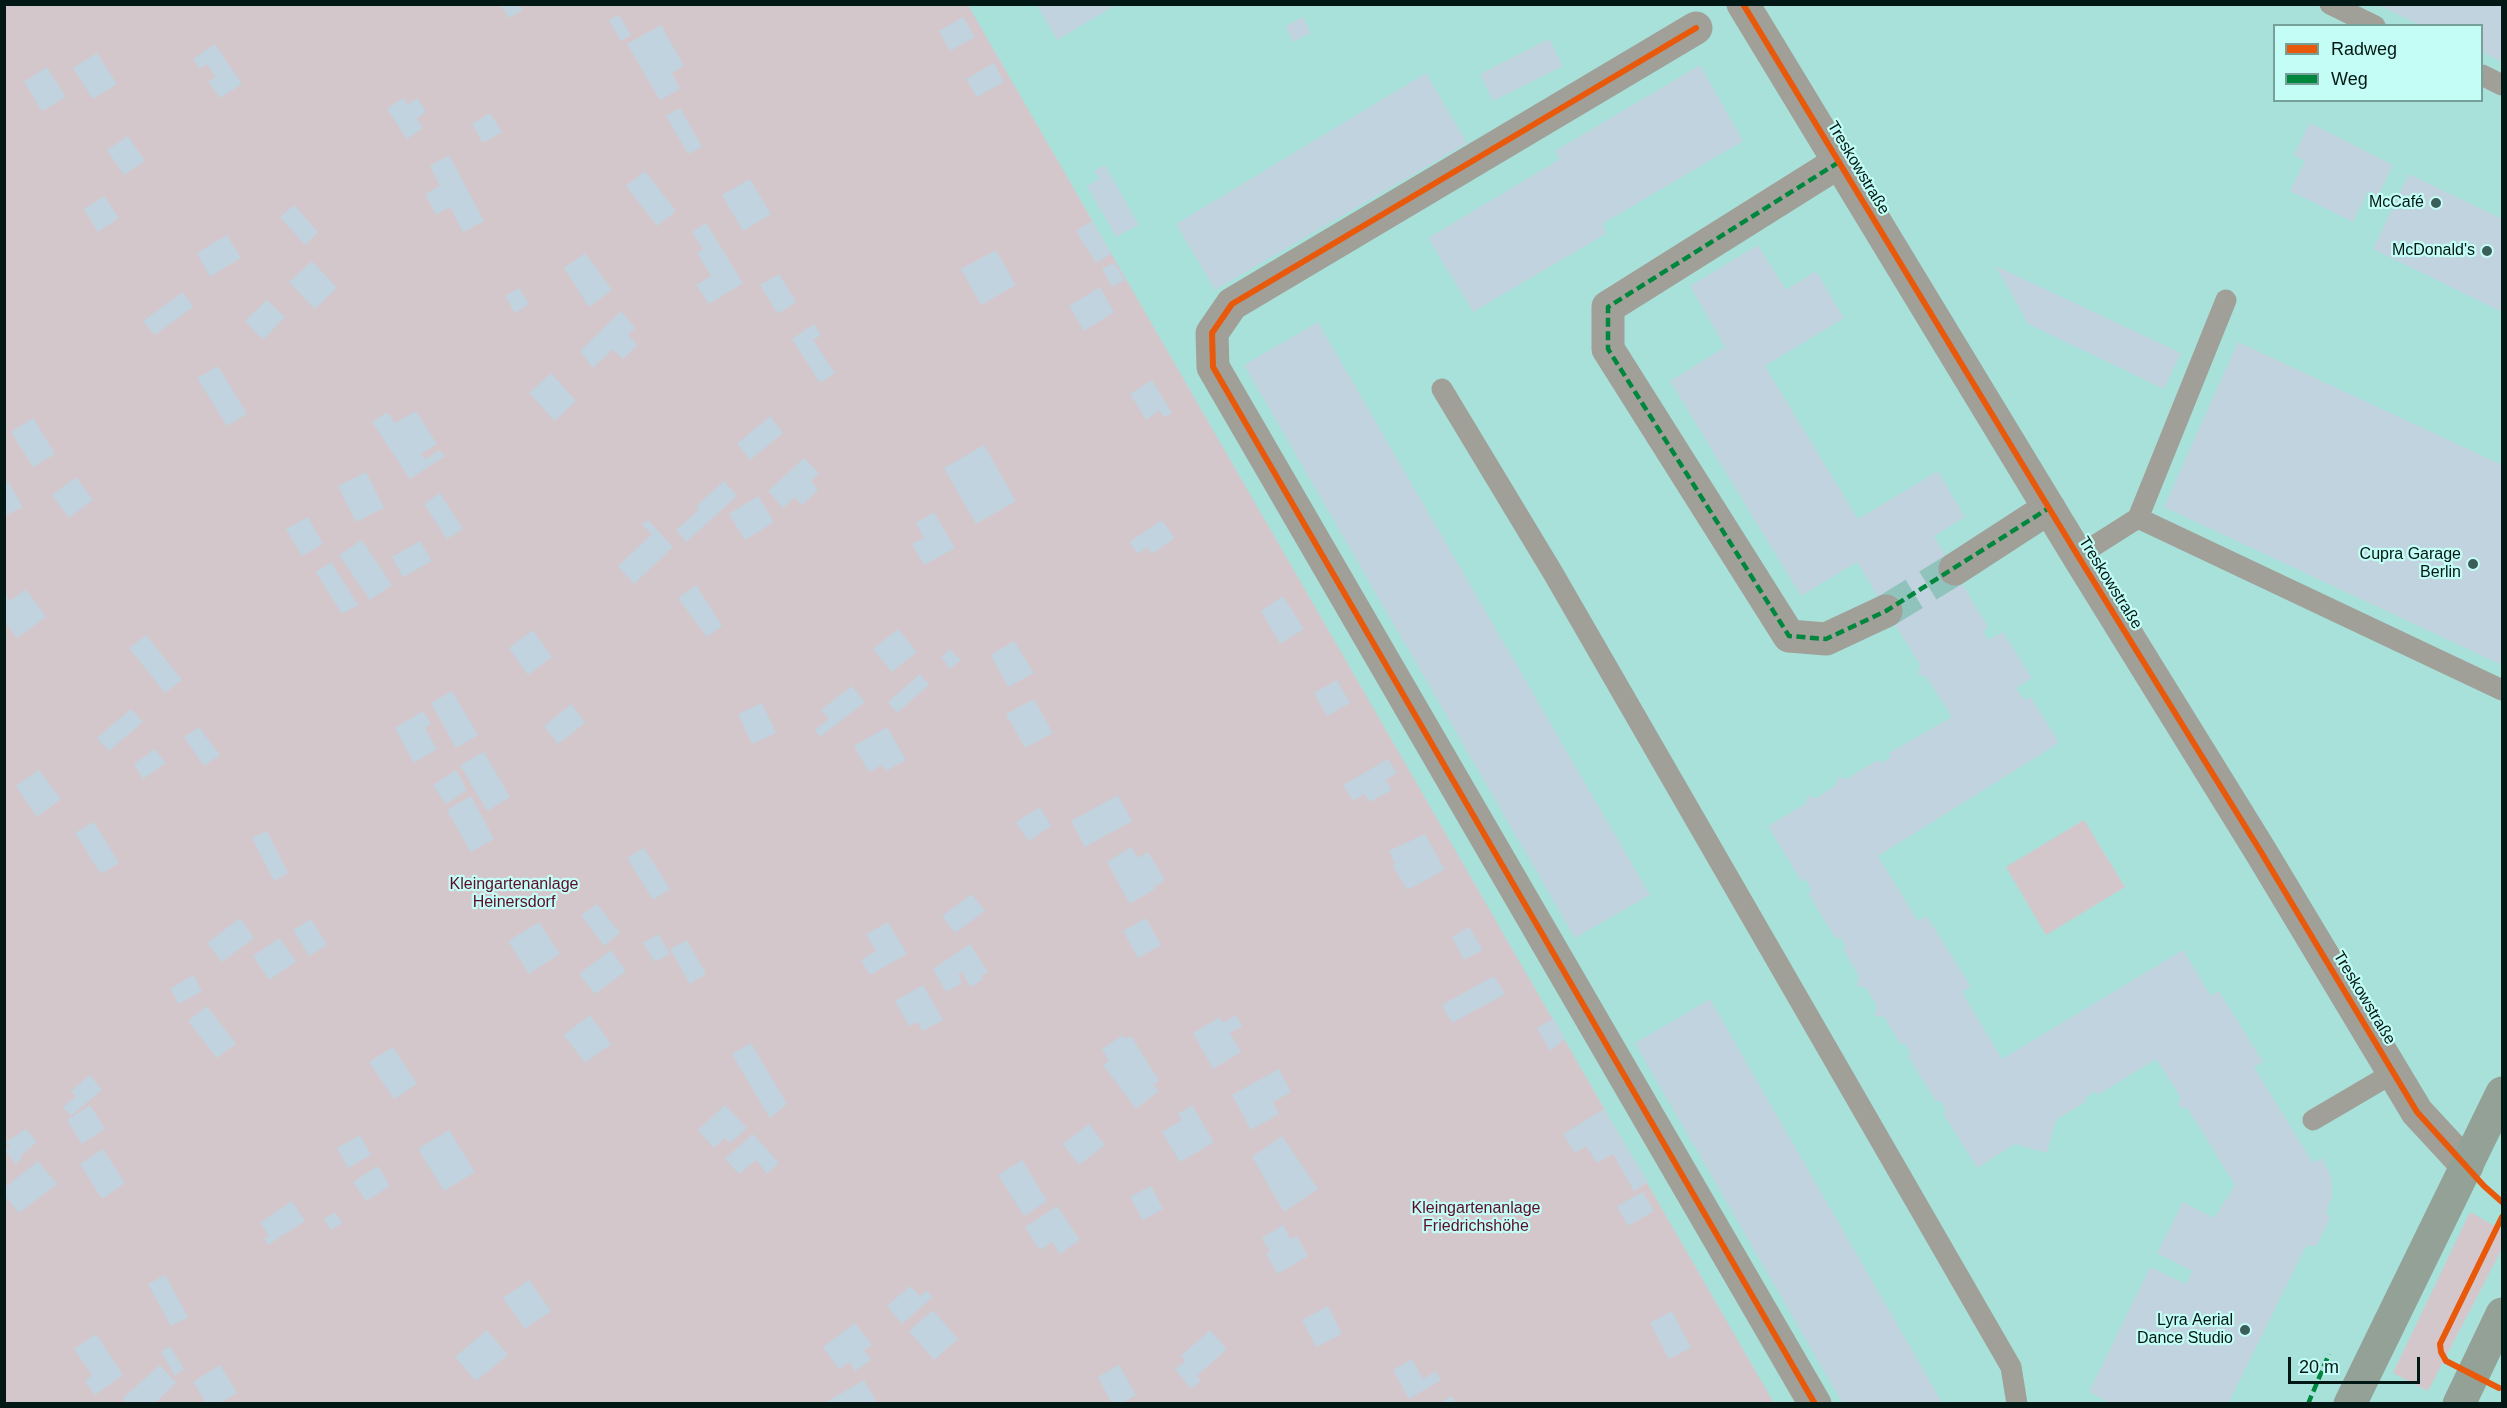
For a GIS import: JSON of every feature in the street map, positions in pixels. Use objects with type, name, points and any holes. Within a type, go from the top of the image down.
[{"type":"main road","points":[[2350,1404],[2502,1093]]},
{"type":"main road","points":[[2459,1404],[2502,1314]]},
{"type":"street","name":"Treskowstraße","points":[[1743,4],[2078,556],[2261,852],[2417,1112],[2467,1166]]},
{"type":"street","points":[[1696,28],[1232,304],[1212,333],[1213,367],[1815,1404]]},
{"type":"street","points":[[1839,162],[1608,307],[1608,349],[1789,636],[1826,639],[1886,611]]},
{"type":"street","points":[[1955,569],[2049,508]]},
{"type":"lane","points":[[2330,4],[2371,24]]},
{"type":"lane","points":[[2483,76],[2502,85]]},
{"type":"lane","points":[[2078,556],[2139,518],[2226,300]]},
{"type":"lane","points":[[1442,389],[1564,593],[2011,1367],[2018,1404]]},
{"type":"lane","points":[[2139,518],[2502,690]]},
{"type":"lane","points":[[2313,1120],[2393,1073]]},
{"type":"green space","name":"Kleingartenanlage Heinersdorf","points":[[4,5],[968,5],[1774,1403],[5,1403]]},
{"type":"green space","points":[[2084,820],[2125,887],[2046,935],[2006,867]]},
{"type":"green space","points":[[2470,1212],[2502,1230],[2502,1249],[2428,1391],[2393,1373]]},
{"type":"building","points":[[500,4],[519,4],[523,10],[509,18]]},
{"type":"building","points":[[1036,4],[1118,4],[1057,40]]},
{"type":"building","points":[[2376,4],[2502,4],[2502,62],[2483,52],[2483,24],[2418,24]]},
{"type":"building","points":[[619,15],[631,35],[621,41],[609,20]]},
{"type":"building","points":[[963,17],[975,37],[950,51],[939,31]]},
{"type":"building","points":[[1303,17],[1311,33],[1293,42],[1285,26]]},
{"type":"building","points":[[661,25],[684,66],[672,73],[680,89],[660,100],[627,44]]},
{"type":"building","points":[[1549,39],[1563,66],[1493,101],[1480,74]]},
{"type":"building","points":[[215,44],[242,84],[220,98],[208,82],[216,77],[207,64],[200,69],[193,59]]},
{"type":"building","points":[[97,53],[117,84],[93,99],[73,68]]},
{"type":"building","points":[[994,63],[1004,82],[977,97],[966,79]]},
{"type":"building","points":[[1700,65],[1743,141],[1602,224],[1607,233],[1473,312],[1428,238],[1560,159],[1555,151]]},
{"type":"building","points":[[47,67],[66,97],[42,111],[24,82]]},
{"type":"building","points":[[1426,73],[1467,143],[1215,290],[1176,224]]},
{"type":"building","points":[[403,98],[408,105],[417,98],[426,112],[417,118],[423,128],[407,139],[387,109]]},
{"type":"building","points":[[680,108],[702,147],[688,154],[666,116]]},
{"type":"building","points":[[490,113],[502,132],[483,143],[472,124]]},
{"type":"building","points":[[2310,123],[2393,165],[2378,196],[2368,191],[2353,222],[2290,191],[2305,161],[2294,155]]},
{"type":"building","points":[[128,136],[145,161],[124,175],[107,150]]},
{"type":"building","points":[[449,155],[484,221],[463,232],[450,207],[436,215],[425,194],[440,186],[430,166]]},
{"type":"building","points":[[1105,165],[1139,225],[1116,237],[1087,186],[1099,179],[1094,171]]},
{"type":"building","points":[[645,171],[676,211],[657,226],[626,186]]},
{"type":"building","points":[[2409,174],[2502,219],[2502,312],[2373,249]]},
{"type":"building","points":[[750,179],[771,214],[743,231],[722,195]]},
{"type":"building","points":[[104,196],[119,218],[98,232],[84,209]]},
{"type":"building","points":[[294,205],[318,232],[305,245],[280,217]]},
{"type":"building","points":[[1092,221],[1111,254],[1096,263],[1076,231]]},
{"type":"building","points":[[706,223],[743,283],[709,304],[696,285],[711,276],[697,253],[703,249],[692,232]]},
{"type":"building","points":[[227,235],[241,258],[210,277],[197,253]]},
{"type":"building","points":[[1758,245],[1786,290],[1816,271],[1844,318],[1765,366],[1858,519],[1938,471],[1965,517],[1934,536],[1988,627],[1983,631],[1988,640],[2003,632],[2032,678],[2016,688],[2025,700],[2031,697],[2059,743],[1878,856],[1918,921],[1927,916],[1971,987],[1962,992],[2002,1059],[2183,950],[2211,996],[2219,991],[2263,1062],[2254,1067],[2313,1163],[2322,1158],[2331,1176],[2332,1196],[2326,1214],[2331,1216],[2316,1247],[2310,1245],[2305,1248],[2228,1404],[2112,1404],[2089,1392],[2150,1267],[2186,1284],[2192,1271],[2157,1253],[2183,1202],[2214,1218],[2235,1185],[2188,1109],[2178,1106],[2180,1096],[2156,1059],[2098,1095],[2096,1091],[2085,1098],[2087,1101],[2056,1120],[2047,1153],[2015,1144],[1977,1168],[1943,1113],[1946,1110],[1940,1100],[1936,1102],[1908,1056],[1911,1054],[1905,1043],[1901,1045],[1884,1017],[1875,1016],[1877,1006],[1866,988],[1857,986],[1859,976],[1843,949],[1846,947],[1840,937],[1836,939],[1808,893],[1812,890],[1805,879],[1802,882],[1768,826],[1805,804],[1808,796],[1816,798],[1835,786],[1838,777],[1846,779],[1878,760],[1880,763],[1891,757],[1889,753],[1952,717],[1927,678],[1918,674],[1920,665],[1857,562],[1801,596],[1670,381],[1725,347],[1690,286]]},
{"type":"building","points":[[996,250],[1016,285],[981,305],[961,269]]},
{"type":"building","points":[[585,253],[612,290],[589,307],[564,268]]},
{"type":"building","points":[[312,261],[337,288],[315,309],[289,282]]},
{"type":"building","points":[[1114,263],[1125,280],[1112,287],[1102,269]]},
{"type":"building","points":[[1996,266],[2181,353],[2164,389],[2028,324]]},
{"type":"building","points":[[779,274],[796,302],[778,314],[760,285]]},
{"type":"building","points":[[1100,287],[1114,312],[1084,331],[1069,306]]},
{"type":"building","points":[[519,288],[529,304],[515,313],[505,296]]},
{"type":"building","points":[[183,292],[193,307],[155,335],[143,321]]},
{"type":"building","points":[[267,300],[285,317],[263,340],[245,321]]},
{"type":"building","points":[[621,311],[635,328],[628,335],[638,345],[623,359],[613,349],[593,368],[580,351]]},
{"type":"building","points":[[1318,322],[1650,895],[1575,938],[1244,365]]},
{"type":"building","points":[[814,324],[821,335],[813,340],[835,373],[820,383],[792,339]]},
{"type":"building","points":[[2238,342],[2502,465],[2502,665],[2164,507]]},
{"type":"building","points":[[218,366],[247,414],[227,426],[197,378]]},
{"type":"building","points":[[551,373],[576,401],[555,421],[529,393]]},
{"type":"building","points":[[1152,380],[1172,413],[1163,417],[1160,410],[1146,420],[1130,394]]},
{"type":"building","points":[[416,411],[437,444],[421,454],[426,459],[440,450],[445,456],[410,479],[372,422],[387,412],[395,423]]},
{"type":"building","points":[[770,416],[783,433],[750,460],[737,444]]},
{"type":"building","points":[[33,418],[55,454],[33,467],[11,432]]},
{"type":"building","points":[[984,445],[1016,501],[976,524],[944,468]]},
{"type":"building","points":[[804,458],[819,473],[811,481],[818,490],[802,505],[794,497],[783,508],[768,491]]},
{"type":"building","points":[[366,472],[384,508],[356,522],[338,486]]},
{"type":"building","points":[[76,477],[93,500],[69,518],[52,495]]},
{"type":"building","points":[[8,481],[23,507],[4,516],[4,483]]},
{"type":"building","points":[[724,481],[737,496],[686,542],[676,530],[699,510],[696,506]]},
{"type":"building","points":[[440,493],[463,529],[447,539],[424,504]]},
{"type":"building","points":[[758,496],[774,522],[745,540],[729,514]]},
{"type":"building","points":[[934,512],[955,548],[924,565],[912,544],[924,538],[916,523]]},
{"type":"building","points":[[308,517],[323,544],[302,556],[286,529]]},
{"type":"building","points":[[648,520],[673,547],[634,584],[618,566],[652,534],[642,525]]},
{"type":"building","points":[[1162,520],[1175,538],[1152,554],[1147,547],[1138,554],[1129,542]]},
{"type":"building","points":[[362,540],[392,585],[370,600],[339,555]]},
{"type":"building","points":[[420,541],[432,561],[403,577],[392,557]]},
{"type":"building","points":[[331,562],[358,605],[342,614],[316,572]]},
{"type":"building","points":[[696,585],[722,626],[707,637],[678,598]]},
{"type":"building","points":[[26,589],[46,617],[17,638],[4,621],[4,593],[10,601]]},
{"type":"building","points":[[1283,596],[1304,629],[1280,644],[1261,611]]},
{"type":"building","points":[[898,629],[917,652],[892,672],[873,649]]},
{"type":"building","points":[[533,630],[552,657],[528,675],[509,648]]},
{"type":"building","points":[[146,635],[182,680],[165,693],[129,648]]},
{"type":"building","points":[[1014,641],[1034,673],[1008,687],[991,655]]},
{"type":"building","points":[[950,649],[961,660],[950,669],[941,657]]},
{"type":"building","points":[[920,674],[929,685],[897,713],[888,702]]},
{"type":"building","points":[[1337,680],[1350,703],[1327,716],[1314,693]]},
{"type":"building","points":[[852,686],[865,702],[820,737],[815,730],[829,719],[821,710]]},
{"type":"building","points":[[452,691],[478,735],[456,748],[431,703]]},
{"type":"building","points":[[1034,699],[1053,733],[1025,748],[1006,714]]},
{"type":"building","points":[[762,703],[776,733],[752,744],[738,714]]},
{"type":"building","points":[[571,704],[585,723],[558,744],[544,726]]},
{"type":"building","points":[[131,709],[143,722],[109,751],[97,738]]},
{"type":"building","points":[[423,711],[431,724],[425,728],[437,749],[414,763],[395,728]]},
{"type":"building","points":[[199,727],[220,755],[204,766],[184,737]]},
{"type":"building","points":[[887,727],[906,760],[886,771],[882,765],[869,772],[854,746]]},
{"type":"building","points":[[155,749],[166,763],[143,779],[134,764]]},
{"type":"building","points":[[484,752],[510,797],[487,811],[460,765]]},
{"type":"building","points":[[1388,759],[1397,773],[1386,780],[1392,790],[1370,802],[1364,794],[1353,801],[1343,785]]},
{"type":"building","points":[[39,770],[61,799],[37,817],[16,786]]},
{"type":"building","points":[[456,770],[467,790],[446,804],[433,785]]},
{"type":"building","points":[[1118,795],[1132,821],[1085,847],[1071,821]]},
{"type":"building","points":[[471,796],[494,839],[471,852],[447,810]]},
{"type":"building","points":[[1040,807],[1051,826],[1029,841],[1016,822]]},
{"type":"building","points":[[94,822],[119,863],[101,874],[75,833]]},
{"type":"building","points":[[267,831],[288,873],[274,881],[252,838]]},
{"type":"building","points":[[1425,834],[1445,870],[1407,890],[1393,866],[1395,864],[1389,851]]},
{"type":"building","points":[[1131,847],[1138,858],[1148,852],[1165,880],[1130,904],[1107,862]]},
{"type":"building","points":[[644,848],[670,889],[653,900],[627,858]]},
{"type":"building","points":[[972,894],[985,911],[955,933],[942,916]]},
{"type":"building","points":[[597,904],[620,933],[604,946],[581,915]]},
{"type":"building","points":[[240,918],[254,938],[222,962],[207,943]]},
{"type":"building","points":[[1146,918],[1161,945],[1138,958],[1123,931]]},
{"type":"building","points":[[311,919],[327,945],[309,956],[293,930]]},
{"type":"building","points":[[539,922],[560,954],[529,974],[508,941]]},
{"type":"building","points":[[888,922],[907,954],[870,975],[861,960],[876,951],[866,934]]},
{"type":"building","points":[[1469,927],[1483,950],[1464,960],[1452,937]]},
{"type":"building","points":[[658,934],[670,954],[655,962],[643,943]]},
{"type":"building","points":[[280,938],[296,962],[269,980],[253,956]]},
{"type":"building","points":[[687,940],[706,974],[690,984],[670,949]]},
{"type":"building","points":[[970,944],[988,972],[981,976],[983,979],[970,987],[962,972],[958,975],[962,983],[946,992],[933,969]]},
{"type":"building","points":[[611,950],[626,971],[595,994],[579,974]]},
{"type":"building","points":[[193,975],[202,991],[179,1004],[170,989]]},
{"type":"building","points":[[1494,976],[1505,994],[1452,1023],[1442,1005]]},
{"type":"building","points":[[923,985],[943,1020],[923,1031],[918,1022],[909,1026],[895,1001]]},
{"type":"building","points":[[1710,999],[1943,1404],[1843,1404],[1635,1043]]},
{"type":"building","points":[[207,1006],[236,1044],[217,1058],[188,1021]]},
{"type":"building","points":[[590,1015],[611,1044],[585,1063],[564,1035]]},
{"type":"building","points":[[1236,1015],[1242,1026],[1230,1033],[1241,1052],[1213,1069],[1193,1033],[1220,1017],[1223,1023]]},
{"type":"building","points":[[1554,1018],[1565,1039],[1550,1051],[1537,1028]]},
{"type":"building","points":[[1123,1035],[1125,1039],[1131,1036],[1159,1081],[1153,1085],[1159,1091],[1136,1109],[1103,1065],[1109,1061],[1102,1049]]},
{"type":"building","points":[[751,1043],[787,1104],[770,1118],[732,1054]]},
{"type":"building","points":[[393,1047],[417,1084],[394,1099],[369,1062]]},
{"type":"building","points":[[1279,1069],[1291,1092],[1273,1102],[1279,1114],[1251,1130],[1232,1095]]},
{"type":"building","points":[[90,1075],[102,1090],[71,1116],[63,1107],[76,1096],[71,1091]]},
{"type":"building","points":[[90,1105],[105,1129],[82,1144],[67,1120]]},
{"type":"building","points":[[725,1105],[747,1128],[730,1143],[725,1138],[714,1148],[698,1130]]},
{"type":"building","points":[[1192,1105],[1214,1142],[1180,1162],[1162,1132],[1182,1120],[1178,1114]]},
{"type":"building","points":[[1604,1109],[1648,1182],[1634,1191],[1613,1154],[1597,1163],[1586,1146],[1575,1153],[1563,1134]]},
{"type":"building","points":[[1089,1124],[1105,1145],[1079,1165],[1063,1144]]},
{"type":"building","points":[[26,1129],[37,1142],[20,1156],[22,1158],[16,1164],[5,1151],[10,1147],[6,1142]]},
{"type":"building","points":[[449,1130],[475,1172],[444,1191],[418,1149]]},
{"type":"building","points":[[753,1134],[779,1163],[767,1174],[756,1160],[739,1174],[725,1159]]},
{"type":"building","points":[[360,1135],[371,1155],[348,1168],[337,1148]]},
{"type":"building","points":[[1282,1136],[1318,1189],[1284,1212],[1252,1157]]},
{"type":"building","points":[[103,1149],[125,1183],[102,1199],[80,1164]]},
{"type":"building","points":[[1022,1160],[1047,1201],[1024,1216],[998,1175]]},
{"type":"building","points":[[38,1161],[57,1184],[19,1213],[4,1195],[4,1188]]},
{"type":"building","points":[[378,1166],[390,1186],[366,1201],[353,1182]]},
{"type":"building","points":[[1151,1186],[1163,1209],[1143,1220],[1130,1197]]},
{"type":"building","points":[[1643,1192],[1654,1211],[1628,1226],[1617,1206]]},
{"type":"building","points":[[292,1201],[305,1221],[268,1245],[264,1239],[269,1236],[260,1223]]},
{"type":"building","points":[[1057,1206],[1080,1240],[1060,1254],[1052,1242],[1040,1250],[1025,1227]]},
{"type":"building","points":[[335,1212],[342,1223],[331,1230],[324,1219]]},
{"type":"building","points":[[1283,1225],[1291,1239],[1297,1236],[1308,1256],[1278,1274],[1266,1254],[1270,1252],[1262,1238]]},
{"type":"building","points":[[165,1275],[188,1317],[171,1326],[148,1284]]},
{"type":"building","points":[[529,1280],[551,1311],[525,1329],[503,1298]]},
{"type":"building","points":[[910,1286],[920,1296],[927,1291],[933,1297],[902,1324],[887,1306]]},
{"type":"building","points":[[1328,1306],[1342,1334],[1316,1347],[1302,1320]]},
{"type":"building","points":[[933,1310],[958,1339],[934,1360],[909,1331]]},
{"type":"building","points":[[1672,1311],[1691,1348],[1669,1359],[1650,1323]]},
{"type":"building","points":[[855,1323],[872,1345],[864,1350],[871,1360],[855,1371],[849,1362],[839,1369],[823,1347]]},
{"type":"building","points":[[487,1330],[508,1355],[476,1381],[455,1357]]},
{"type":"building","points":[[1210,1330],[1227,1349],[1197,1376],[1201,1381],[1191,1389],[1175,1369],[1185,1361],[1181,1356]]},
{"type":"building","points":[[96,1334],[123,1375],[95,1395],[85,1381],[92,1375],[74,1349]]},
{"type":"building","points":[[170,1346],[184,1369],[175,1376],[161,1352]]},
{"type":"building","points":[[1412,1359],[1423,1379],[1436,1371],[1441,1380],[1409,1399],[1393,1370]]},
{"type":"building","points":[[160,1365],[176,1383],[154,1404],[128,1404],[123,1398]]},
{"type":"building","points":[[220,1365],[237,1393],[219,1404],[207,1404],[193,1382]]},
{"type":"building","points":[[1119,1365],[1136,1395],[1121,1404],[1112,1404],[1098,1377]]},
{"type":"building","points":[[864,1380],[878,1404],[829,1404],[828,1401]]},
{"type":"building","points":[[1452,1396],[1456,1404],[1438,1404]]},
{"type":"tunnel","points":[[1886,611],[1955,569]]},
{"type":"marked path","points":[[1839,162],[1608,307],[1608,349],[1789,636],[1826,639],[1886,611],[2049,508]]},
{"type":"marked path","points":[[2308,1404],[2329,1354]]},
{"type":"cycle path","points":[[1743,4],[2078,556],[2261,852],[2417,1112],[2484,1186],[2502,1202]]},
{"type":"cycle path","points":[[1696,28],[1232,304],[1212,333],[1213,367],[1815,1404]]},
{"type":"cycle path","points":[[2499,1388],[2446,1361],[2440,1344],[2502,1217]]},
{"type":"place","name":"McCafé","points":[[2436,203]]},
{"type":"place","name":"McDonald's","points":[[2487,251]]},
{"type":"place","name":"Cupra Garage Berlin","points":[[2473,564]]},
{"type":"place","name":"Lyra Aerial Dance Studio","points":[[2245,1330]]},
{"type":"park label","name":"Kleingartenanlage Friedrichshöhe","points":[[1476,1218]]}]
